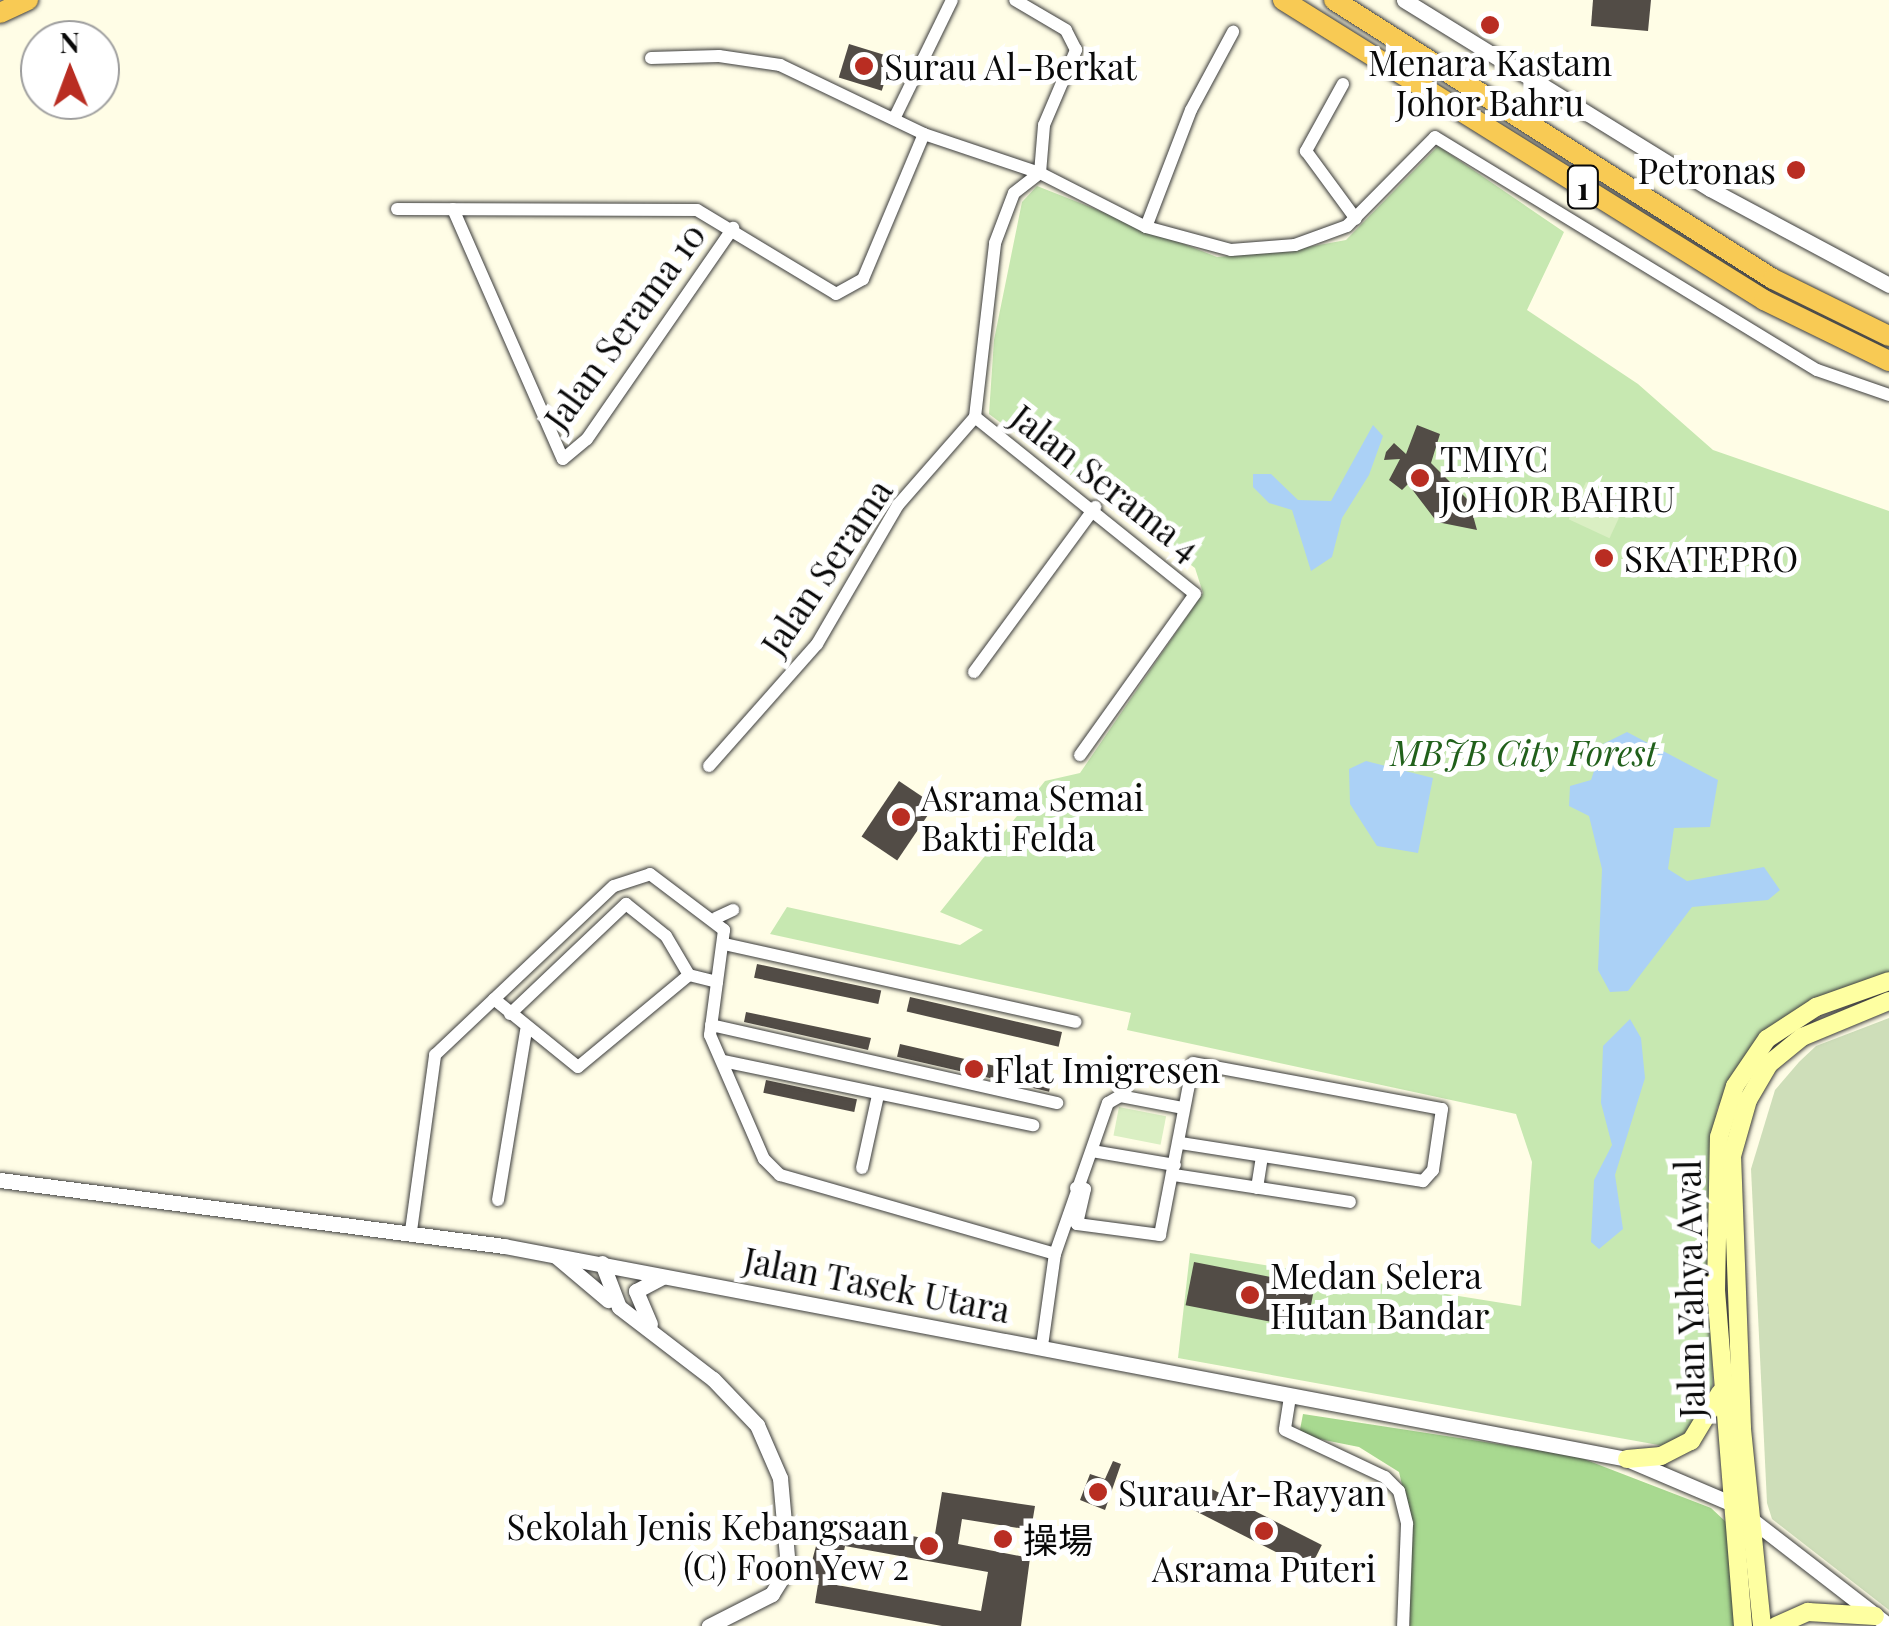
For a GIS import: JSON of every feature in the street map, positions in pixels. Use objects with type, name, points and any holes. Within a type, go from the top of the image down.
[{"type":"highway","points":[[0,12],[28,0]]},
{"type":"highway","name":"1","points":[[1283,0],[1764,300],[1889,362]]},
{"type":"highway","name":"1","points":[[1334,0],[1773,279],[1889,336]]},
{"type":"main road","name":"Jalan Yahya Awal","points":[[1743,1626],[1722,1391],[1714,1195],[1718,1137],[1735,1086],[1767,1039],[1792,1020],[1889,982]]},
{"type":"main road","name":"Jalan Yahya Awal","points":[[1762,1626],[1748,1515],[1732,1196],[1742,1119],[1769,1064],[1802,1036],[1889,1001]]},
{"type":"main road","points":[[1627,1459],[1661,1456],[1690,1441],[1722,1391]]},
{"type":"main road","points":[[1776,1626],[1808,1612],[1882,1621]]},
{"type":"street","points":[[894,119],[952,0]]},
{"type":"street","points":[[975,417],[995,243],[1014,193],[1040,172],[1044,124],[1076,44],[1015,0]]},
{"type":"street","points":[[1408,1],[1710,189],[1889,285]]},
{"type":"street","points":[[1146,227],[1191,110],[1233,32]]},
{"type":"street","points":[[652,58],[719,56],[780,65],[924,134],[1040,172],[1146,227],[1255,251],[1295,245],[1356,220],[1427,138],[1817,370],[1889,396]]},
{"type":"street","points":[[1343,84],[1306,151],[1356,220]]},
{"type":"street","points":[[397,209],[697,210],[733,228],[836,294],[864,279],[924,134]]},
{"type":"street","name":"Jalan Serama 10","points":[[453,209],[563,459],[587,440],[733,228]]},
{"type":"street","name":"Jalan Serama 4","points":[[975,417],[1095,507],[1196,596],[1080,754]]},
{"type":"street","name":"Jalan Serama","points":[[709,766],[817,644],[898,505],[975,417]]},
{"type":"street","points":[[974,672],[1095,507]]},
{"type":"street","points":[[502,1007],[626,878],[656,876],[716,918],[733,910]]},
{"type":"street","points":[[411,1231],[436,1054],[502,1007],[626,904],[666,936],[689,975],[713,981]]},
{"type":"street","name":"Jalan Tasek Utara","points":[[716,918],[724,944],[713,981],[711,1025],[764,1159],[780,1175],[1056,1254]]},
{"type":"street","points":[[724,944],[1075,1022]]},
{"type":"street","points":[[502,1007],[526,1030],[578,1067],[689,975]]},
{"type":"street","points":[[711,1025],[1056,1103]]},
{"type":"street","points":[[498,1200],[526,1030]]},
{"type":"street","points":[[723,1062],[1033,1125]]},
{"type":"street","points":[[1076,1188],[1084,1189],[1078,1224],[1160,1235],[1193,1064],[1441,1106],[1426,1180],[1179,1143]]},
{"type":"street","points":[[862,1168],[878,1096]]},
{"type":"street","points":[[1042,1346],[1056,1254],[1076,1188],[1116,1097],[1182,1108]]},
{"type":"street","points":[[1092,1151],[1257,1188],[1350,1202]]},
{"type":"street","points":[[1257,1188],[1262,1156]]},
{"type":"street","name":"Jalan Tasek Utara","points":[[0,1180],[411,1231],[602,1263],[1627,1459],[1730,1503],[1882,1621]]},
{"type":"street","points":[[554,1255],[655,1333],[758,1425],[780,1478],[788,1568],[772,1594],[709,1626]]},
{"type":"street","points":[[602,1263],[608,1290],[636,1318]]},
{"type":"street","points":[[655,1333],[636,1296],[666,1275]]},
{"type":"street","points":[[1290,1397],[1285,1430],[1385,1476],[1399,1491],[1407,1524],[1402,1626]]},
{"type":"green space","name":"MBJB City Forest","points":[[1438,146],[1564,232],[1527,310],[1638,384],[1713,450],[1889,511],[1889,973],[1765,1034],[1717,1108],[1707,1220],[1713,1383],[1704,1421],[1664,1446],[1178,1358],[1190,1253],[1521,1306],[1532,1162],[1516,1114],[1127,1030],[1131,1013],[770,934],[787,907],[960,945],[983,930],[940,912],[1045,781],[1080,773],[1203,593],[1195,568],[989,414],[994,340],[1022,202],[1037,186],[1217,257],[1281,252],[1346,240]]},
{"type":"green space","points":[[1586,482],[1627,501],[1609,538],[1569,519]]},
{"type":"green space","points":[[1889,1018],[1889,1610],[1772,1519],[1767,1503],[1751,1169],[1775,1090],[1799,1062],[1816,1046]]},
{"type":"green space","points":[[1119,1107],[1166,1116],[1161,1145],[1113,1135]]},
{"type":"green space","points":[[1303,1414],[1576,1456],[1711,1508],[1726,1522],[1738,1626],[1410,1626],[1411,1523],[1399,1472],[1359,1447],[1299,1435]]},
{"type":"water","points":[[1373,425],[1383,436],[1369,475],[1342,518],[1332,557],[1311,571],[1292,510],[1269,503],[1253,487],[1253,474],[1271,474],[1298,500],[1331,501]]},
{"type":"water","points":[[1627,732],[1718,780],[1710,827],[1674,828],[1668,869],[1687,881],[1764,867],[1780,890],[1768,900],[1692,907],[1628,991],[1610,992],[1598,970],[1602,869],[1589,816],[1569,806],[1570,786],[1591,780],[1603,744]]},
{"type":"water","points":[[1366,761],[1433,778],[1418,853],[1377,846],[1350,804],[1349,769]]},
{"type":"water","points":[[1630,1019],[1641,1038],[1645,1078],[1615,1175],[1623,1229],[1599,1249],[1591,1242],[1594,1180],[1612,1145],[1601,1103],[1603,1046]]},
{"type":"building","points":[[1593,0],[1651,0],[1648,31],[1591,26]]},
{"type":"building","name":"Surau Al-Berkat","points":[[849,44],[892,57],[882,91],[839,77]]},
{"type":"building","name":"TMIYC JOHOR BAHRU","points":[[1417,425],[1440,434],[1431,463],[1469,501],[1477,530],[1437,522],[1408,484],[1402,490],[1389,480],[1400,459],[1384,460],[1386,452],[1394,443],[1406,454]]},
{"type":"building","name":"Asrama Semai Bakti Felda","points":[[899,781],[935,805],[897,861],[862,837]]},
{"type":"building","points":[[757,964],[881,990],[878,1004],[754,978]]},
{"type":"building","name":"Flat Imigresen","points":[[910,997],[1062,1032],[1059,1047],[907,1012]]},
{"type":"building","points":[[746,1012],[871,1038],[868,1050],[744,1022]]},
{"type":"building","name":"Flat Imigresen","points":[[900,1044],[1052,1079],[1049,1092],[897,1057]]},
{"type":"building","points":[[766,1080],[857,1099],[854,1112],[763,1093]]},
{"type":"building","name":"Medan Selera Hutan Bandar","points":[[1194,1262],[1315,1285],[1306,1329],[1186,1305]]},
{"type":"building","name":"Surau Ar-Rayyan","points":[[1113,1461],[1121,1464],[1105,1510],[1080,1500],[1090,1474],[1105,1479]]},
{"type":"building","name":"Asrama Puteri","points":[[1198,1482],[1322,1545],[1310,1569],[1186,1506]]},
{"type":"building","points":[[942,1492],[1035,1506],[1031,1530],[962,1519],[958,1544],[1030,1558],[1021,1626],[942,1626],[815,1603],[819,1578],[808,1576],[823,1520],[934,1540]],"holes":[[[845,1546],[988,1572],[981,1611],[837,1585]]]},
{"type":"place","name":"Menara Kastam Johor Bahru","points":[[1490,25]]},
{"type":"place","name":"Surau Al-Berkat","points":[[864,66]]},
{"type":"place","name":"Petronas","points":[[1796,170]]},
{"type":"place","name":"TMIYC JOHOR BAHRU","points":[[1420,478]]},
{"type":"place","name":"SKATEPRO","points":[[1604,558]]},
{"type":"place","name":"Asrama Semai Bakti Felda","points":[[901,817]]},
{"type":"place","name":"Flat Imigresen","points":[[974,1069]]},
{"type":"place","name":"Medan Selera Hutan Bandar","points":[[1250,1295]]},
{"type":"place","name":"Surau Ar-Rayyan","points":[[1098,1492]]},
{"type":"place","name":"Asrama Puteri","points":[[1264,1531]]},
{"type":"place","name":"操場","points":[[1003,1539]]},
{"type":"place","name":"Sekolah Jenis Kebangsaan (C) Foon Yew 2","points":[[929,1546]]}]
